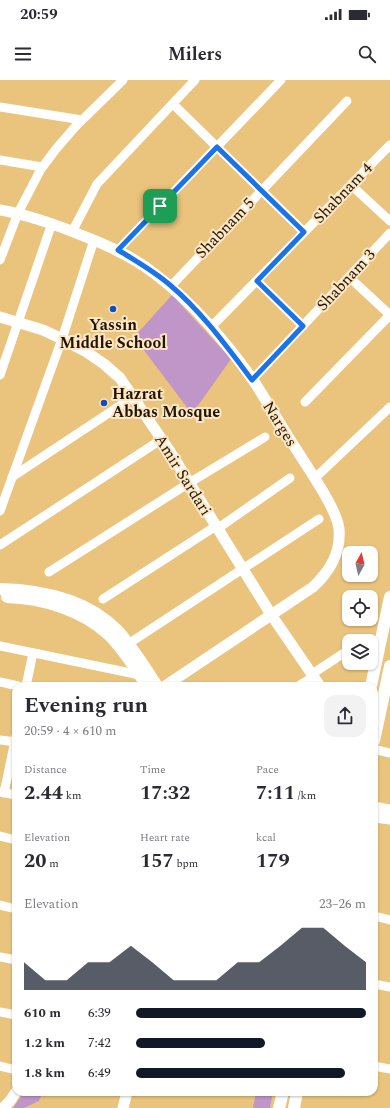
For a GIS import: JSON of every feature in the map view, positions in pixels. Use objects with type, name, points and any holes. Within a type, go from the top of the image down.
[{"type":"main road","points":[[0,589],[36,592],[73,602],[89,610],[118,631],[154,682]]},
{"type":"main road","points":[[0,597],[42,602],[79,615],[107,634],[123,650],[144,682]]},
{"type":"main road","points":[[372,682],[390,597]]},
{"type":"main road","points":[[378,734],[390,666]]},
{"type":"main road","points":[[279,1108],[282,1096]]},
{"type":"main road","points":[[294,1108],[296,1096]]},
{"type":"street","points":[[0,260],[2,251],[18,213],[42,167],[56,149],[119,80]]},
{"type":"street","points":[[72,232],[97,184],[195,80]]},
{"type":"street","points":[[118,250],[281,80]]},
{"type":"street","name":"Shabnam 5","points":[[171,286],[347,101]]},
{"type":"street","points":[[173,104],[304,232]]},
{"type":"street","points":[[0,106],[82,120]]},
{"type":"street","name":"Shabnam 4","points":[[211,327],[390,145]]},
{"type":"street","points":[[0,160],[42,167]]},
{"type":"street","points":[[351,185],[390,221]]},
{"type":"street","name":"Narges","points":[[0,210],[18,213],[52,223],[118,250],[154,273],[171,286],[211,327],[252,380],[315,478],[332,510],[338,527],[339,536],[336,557],[323,577],[314,587],[171,682]]},
{"type":"street","points":[[0,375],[52,223]]},
{"type":"street","name":"Shabnam 3","points":[[252,380],[390,233]]},
{"type":"street","points":[[0,511],[62,339],[94,240]]},
{"type":"street","points":[[305,402],[390,315],[349,277]]},
{"type":"street","points":[[257,281],[303,326]]},
{"type":"street","name":"Amir Sardari","points":[[0,317],[43,330],[62,339],[85,351],[104,364],[120,378],[162,439],[272,616],[317,682]]},
{"type":"street","points":[[12,477],[133,397]]},
{"type":"street","points":[[315,478],[390,407]]},
{"type":"street","points":[[49,572],[189,483],[265,437]]},
{"type":"street","points":[[0,545],[162,439]]},
{"type":"street","points":[[103,599],[217,527],[290,478]]},
{"type":"street","points":[[128,644],[319,519]]},
{"type":"street","points":[[0,646],[140,675]]},
{"type":"street","points":[[27,682],[33,654]]},
{"type":"street","points":[[303,682],[342,655]]},
{"type":"street","points":[[0,682],[12,685]]},
{"type":"street","points":[[0,740],[12,740]]},
{"type":"street","points":[[378,746],[390,753]]},
{"type":"street","points":[[12,755],[2,793],[12,795]]},
{"type":"street","points":[[378,808],[390,810]]},
{"type":"street","points":[[378,818],[390,820]]},
{"type":"street","points":[[0,836],[12,839]]},
{"type":"street","points":[[0,905],[12,908]]},
{"type":"street","points":[[378,917],[390,920]]},
{"type":"street","points":[[0,957],[12,959]]},
{"type":"street","points":[[378,985],[390,987]]},
{"type":"street","points":[[0,1012],[12,1014]]},
{"type":"street","points":[[0,1066],[12,1069]]},
{"type":"street","points":[[378,1067],[390,1069]]},
{"type":"street","points":[[3,1108],[13,1096]]},
{"type":"street","points":[[124,1108],[126,1096]]},
{"type":"shaded area","points":[[172,295],[231,359],[192,414],[134,337]]},
{"type":"shaded area","points":[[21,1096],[41,1096],[39,1101],[24,1108],[13,1108]]},
{"type":"shaded area","points":[[255,1096],[272,1096],[270,1108],[253,1108]]},
{"type":"place","name":"Yassin Middle School","points":[[113,309]]},
{"type":"place","name":"Hazrat Abbas Mosque","points":[[104,403]]},
{"type":"route","points":[[217,147],[304,232],[257,281],[303,326],[252,380],[211,327],[171,286],[154,273],[118,250],[160,206],[217,147]]}]
